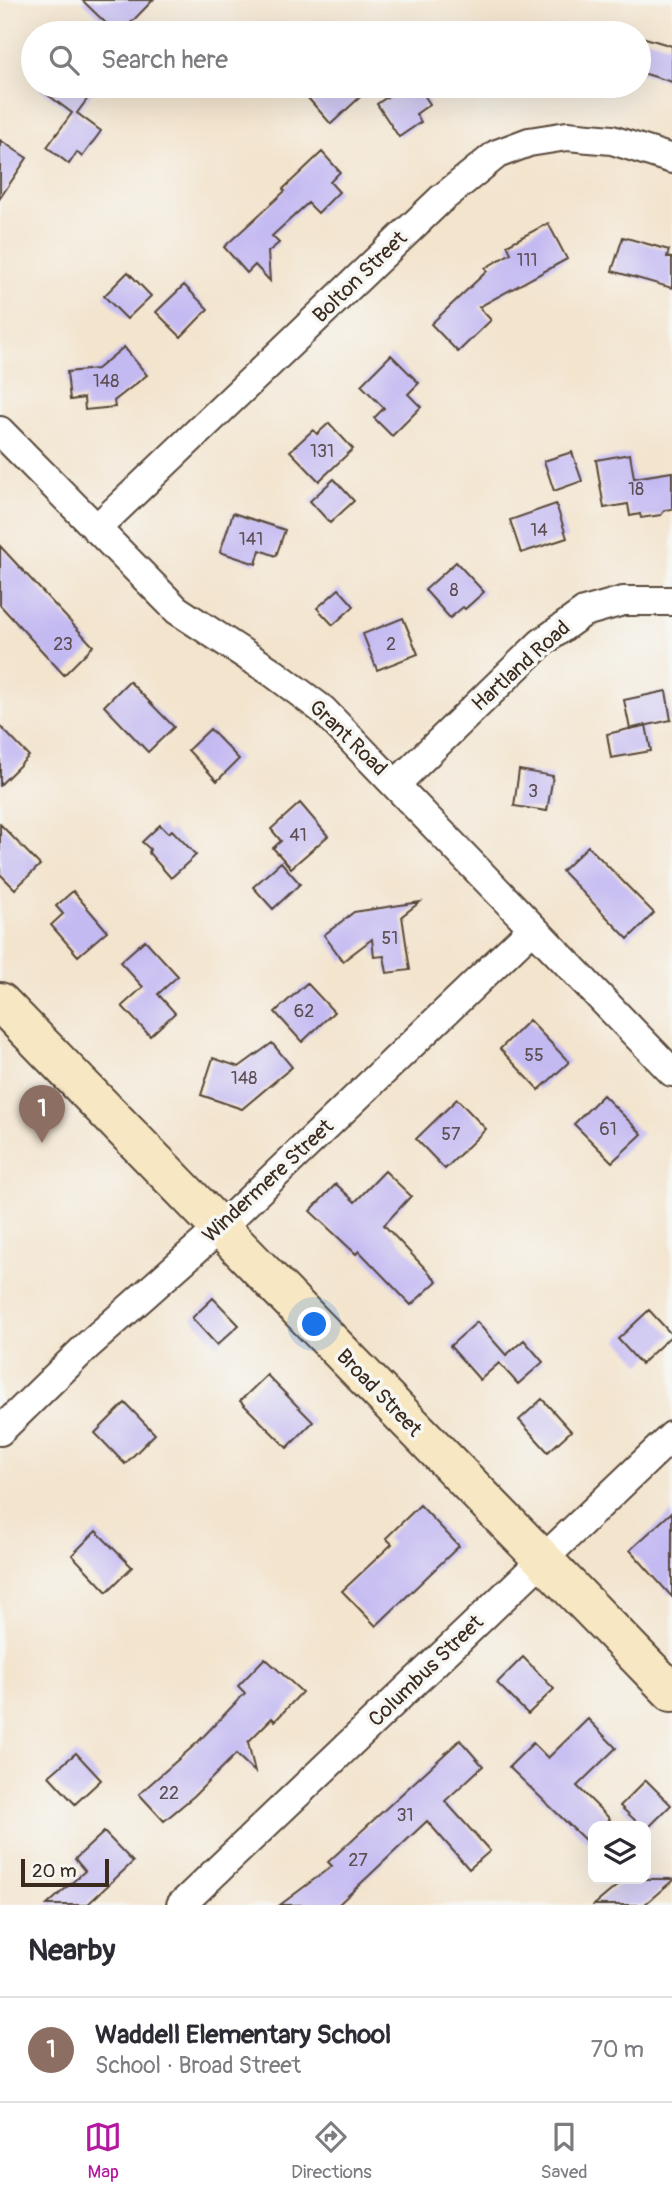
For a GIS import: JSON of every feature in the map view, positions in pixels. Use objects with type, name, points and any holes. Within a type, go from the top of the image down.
[{"type":"street","name":"Bolton Street","points":[[96,529],[440,200],[497,154],[529,142],[567,136],[612,140],[672,159]]},
{"type":"street","name":"Grant Road","points":[[0,431],[177,610],[272,672],[323,710],[672,1072]]},
{"type":"street","name":"Hartland Road","points":[[396,784],[541,643],[584,612],[623,601],[672,601]]},
{"type":"street","name":"Windermere Street","points":[[0,1431],[87,1346],[220,1228],[533,928]]},
{"type":"street","name":"Broad Street","points":[[0,1002],[672,1692]]},
{"type":"street","name":"Columbus Street","points":[[181,1905],[672,1436]]},
{"type":"building","points":[[82,0],[153,0],[133,21],[104,21]]},
{"type":"building","points":[[651,40],[672,46],[672,82],[651,76]]},
{"type":"building","points":[[52,98],[88,98],[77,113],[101,131],[82,157],[77,152],[69,164],[47,147],[72,113]]},
{"type":"building","points":[[308,98],[359,98],[331,124]]},
{"type":"building","points":[[386,98],[426,98],[430,104],[416,114],[421,122],[399,137],[377,104]]},
{"type":"building","points":[[0,140],[27,158],[0,198]]},
{"type":"building","points":[[322,152],[340,172],[330,182],[339,192],[318,213],[308,203],[272,236],[279,243],[268,252],[270,281],[255,265],[247,273],[224,247],[285,191],[283,189]]},
{"type":"building","points":[[548,223],[567,259],[479,307],[491,320],[458,352],[431,324],[487,271],[485,268],[511,253],[507,245]]},
{"type":"building","points":[[623,237],[669,250],[667,257],[672,258],[672,288],[612,271]]},
{"type":"building","points":[[128,272],[151,296],[127,319],[104,296]]},
{"type":"building","points":[[184,285],[208,309],[181,337],[156,312]]},
{"type":"building","points":[[124,347],[147,375],[114,401],[115,407],[85,410],[84,398],[70,400],[67,372],[97,369]]},
{"type":"building","points":[[391,355],[419,383],[408,394],[421,407],[392,436],[374,418],[384,408],[361,385]]},
{"type":"building","points":[[329,423],[353,449],[319,481],[290,451],[313,430],[317,434]]},
{"type":"building","points":[[572,452],[582,481],[554,491],[544,461]]},
{"type":"building","points":[[630,454],[634,478],[672,472],[672,509],[665,510],[661,515],[641,518],[640,514],[630,516],[628,504],[604,508],[596,460]]},
{"type":"building","points":[[334,479],[354,501],[330,523],[310,501]]},
{"type":"building","points":[[556,504],[567,538],[521,553],[510,520]]},
{"type":"building","points":[[233,513],[285,530],[276,556],[260,550],[256,564],[220,552]]},
{"type":"building","points":[[0,546],[93,646],[64,675],[0,605]]},
{"type":"building","points":[[456,562],[484,592],[450,618],[425,590]]},
{"type":"building","points":[[339,589],[354,606],[333,625],[317,608]]},
{"type":"building","points":[[403,618],[418,654],[377,670],[363,634]]},
{"type":"building","points":[[129,681],[174,727],[148,752],[104,706]]},
{"type":"building","points":[[666,691],[671,720],[630,729],[624,700]]},
{"type":"building","points":[[646,725],[651,751],[611,758],[607,734]]},
{"type":"building","points":[[0,726],[29,756],[0,785]]},
{"type":"building","points":[[210,729],[239,759],[217,781],[188,750]]},
{"type":"building","points":[[519,770],[553,776],[547,811],[514,806]]},
{"type":"building","points":[[300,803],[328,836],[291,868],[273,848],[281,841],[271,829]]},
{"type":"building","points":[[0,824],[40,865],[15,889],[0,874]]},
{"type":"building","points":[[160,825],[168,833],[172,830],[196,855],[171,878],[142,842]]},
{"type":"building","points":[[588,846],[654,913],[628,939],[562,871]]},
{"type":"building","points":[[281,862],[300,884],[273,909],[253,887]]},
{"type":"building","points":[[73,891],[107,931],[78,956],[51,925],[63,914],[56,906]]},
{"type":"building","points":[[420,902],[402,916],[410,970],[387,973],[384,956],[374,957],[372,939],[343,961],[324,935],[354,912]]},
{"type":"building","points":[[145,940],[178,976],[158,994],[175,1013],[150,1036],[122,1006],[143,987],[120,962]]},
{"type":"building","points":[[307,983],[334,1012],[302,1042],[275,1012]]},
{"type":"building","points":[[529,1020],[569,1062],[539,1090],[500,1049]]},
{"type":"building","points":[[272,1043],[292,1067],[242,1109],[201,1095],[213,1058],[239,1067]]},
{"type":"building","points":[[603,1095],[642,1134],[612,1162],[574,1124]]},
{"type":"building","points":[[457,1099],[486,1129],[445,1169],[416,1139]]},
{"type":"building","points":[[385,1171],[411,1196],[384,1225],[437,1281],[411,1305],[359,1251],[356,1254],[310,1211],[336,1184],[355,1202]]},
{"type":"building","points":[[213,1298],[239,1325],[217,1345],[192,1318]]},
{"type":"building","points":[[649,1310],[672,1335],[641,1364],[618,1339]]},
{"type":"building","points":[[477,1322],[506,1355],[524,1340],[543,1362],[518,1384],[499,1363],[480,1380],[450,1346]]},
{"type":"building","points":[[267,1375],[313,1422],[287,1448],[240,1401]]},
{"type":"building","points":[[542,1399],[571,1431],[548,1452],[519,1420]]},
{"type":"building","points":[[125,1403],[155,1434],[125,1464],[95,1433]]},
{"type":"building","points":[[420,1505],[459,1546],[376,1626],[342,1591],[392,1544],[386,1538]]},
{"type":"building","points":[[672,1512],[672,1597],[630,1550]]},
{"type":"building","points":[[96,1531],[132,1567],[107,1592],[72,1555]]},
{"type":"building","points":[[523,1657],[554,1689],[528,1714],[497,1683]]},
{"type":"building","points":[[265,1658],[302,1692],[275,1721],[272,1718],[248,1742],[255,1772],[236,1754],[194,1796],[164,1821],[139,1794],[198,1742],[245,1693],[238,1686]]},
{"type":"building","points":[[588,1719],[616,1748],[577,1786],[610,1819],[588,1821],[587,1842],[509,1767],[533,1743],[548,1758]]},
{"type":"building","points":[[460,1740],[483,1766],[445,1801],[490,1851],[469,1869],[427,1821],[338,1905],[280,1905],[332,1866],[328,1862]]},
{"type":"building","points":[[76,1753],[101,1780],[75,1804],[49,1776]]},
{"type":"building","points":[[646,1780],[671,1805],[651,1825],[651,1821],[636,1821],[620,1806]]},
{"type":"building","points":[[104,1832],[133,1862],[87,1905],[47,1905],[85,1871],[75,1859]]},
{"type":"building","points":[[651,1879],[672,1879],[644,1905],[594,1905],[619,1884],[651,1884]]},
{"type":"place","name":"Waddell Elementary School","points":[[42,1143]]}]
